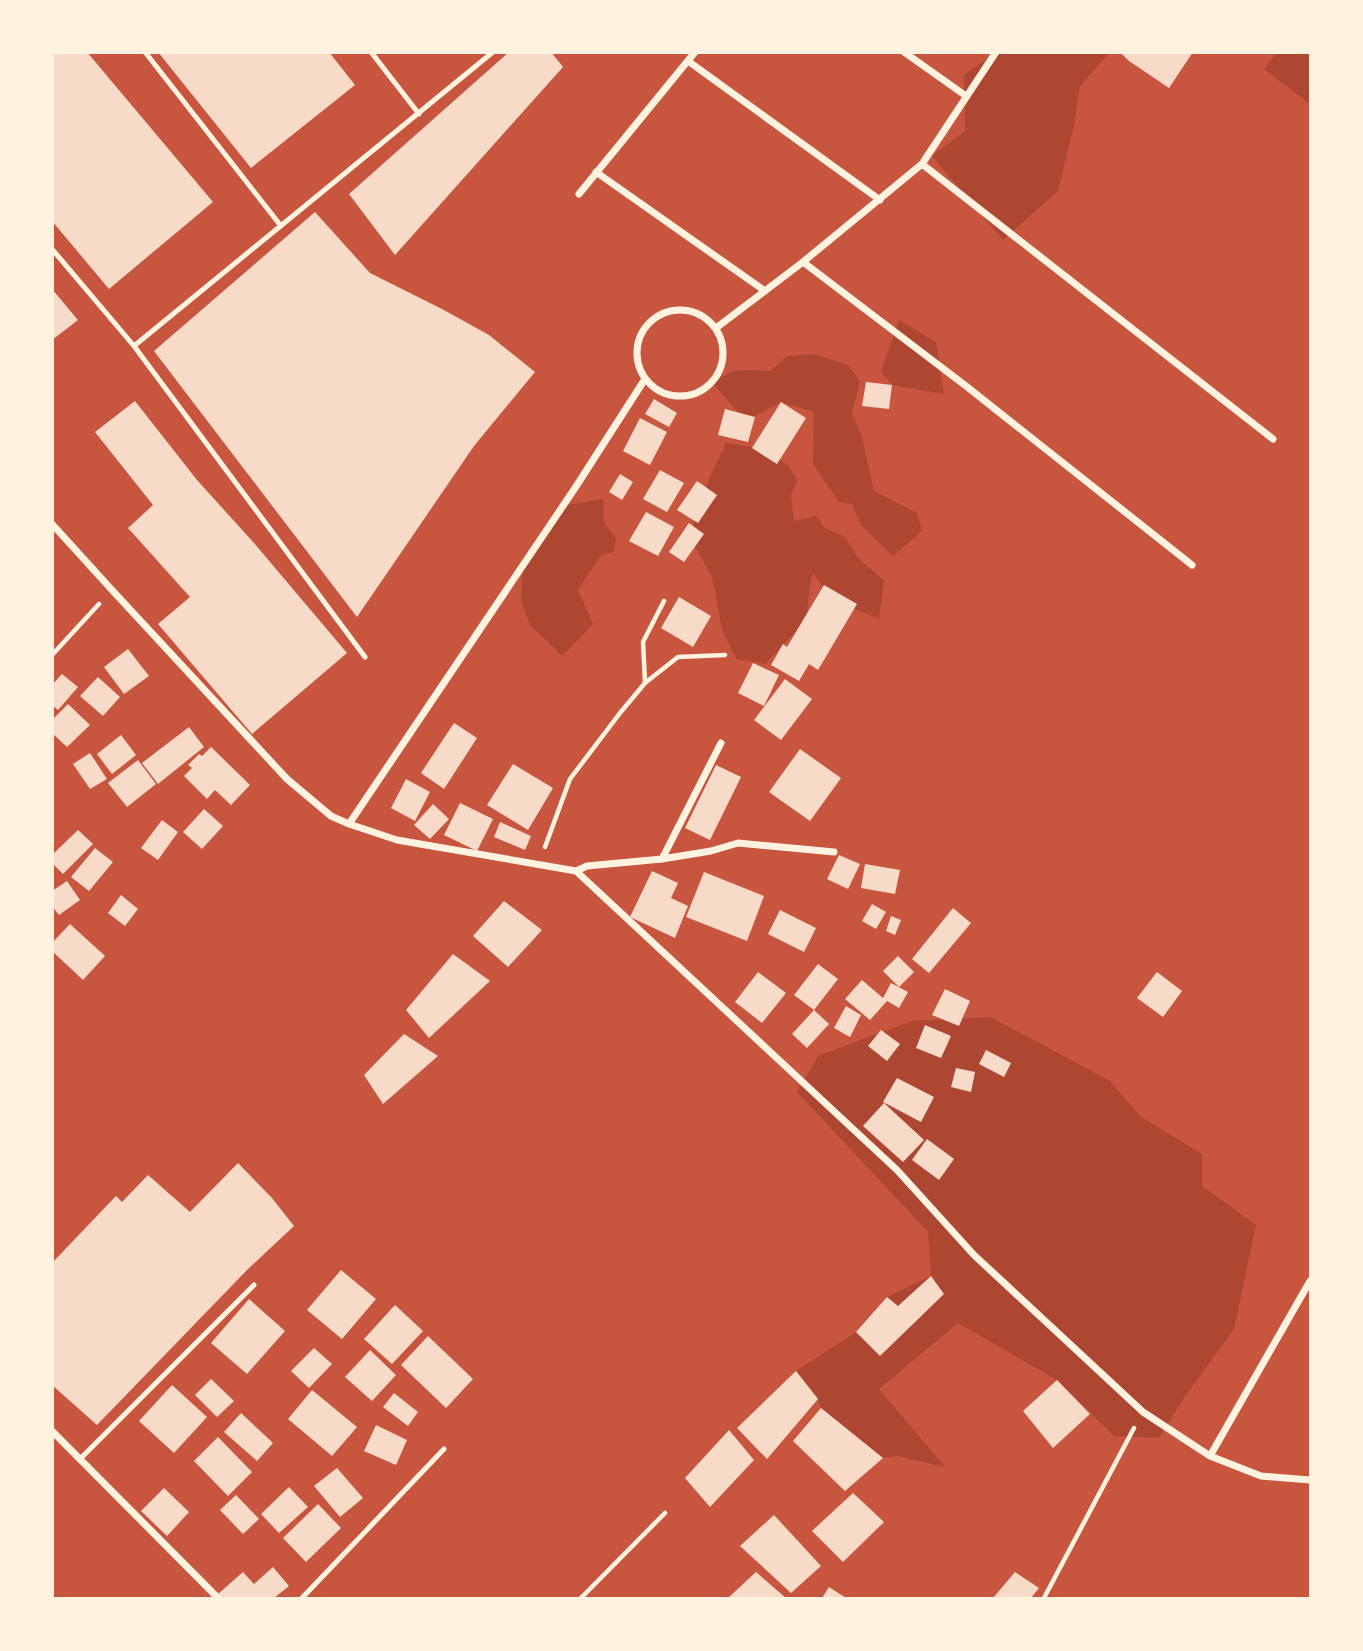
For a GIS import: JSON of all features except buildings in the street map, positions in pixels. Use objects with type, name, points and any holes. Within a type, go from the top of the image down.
[{"type":"street","points":[[579,194],[695,52]]},
{"type":"street","points":[[904,52],[967,96]]},
{"type":"street","points":[[716,328],[803,262],[922,164],[996,52]]},
{"type":"street","points":[[688,61],[880,200]]},
{"type":"street","points":[[922,164],[1273,439]]},
{"type":"street","points":[[596,172],[765,290]]},
{"type":"street","points":[[803,262],[966,386],[1192,565]]},
{"type":"street","points":[[676,310],[698,313],[716,328],[724,348],[720,371],[706,388],[685,396],[663,393],[645,379],[637,358],[641,336],[655,318],[676,310]]},
{"type":"street","points":[[349,824],[645,379]]},
{"type":"street","points":[[52,524],[288,779],[331,816],[349,824],[397,840],[576,871],[587,866],[711,852],[738,843],[834,852]]},
{"type":"street","points":[[662,859],[721,743]]},
{"type":"street","points":[[576,871],[897,1170],[974,1255],[1143,1412],[1210,1456],[1261,1476],[1311,1480]]},
{"type":"street","points":[[1210,1456],[1311,1281]]},
{"type":"street","points":[[52,1431],[218,1598]]},
{"type":"lane","points":[[145,52],[281,226]]},
{"type":"lane","points":[[371,52],[419,114]]},
{"type":"lane","points":[[134,346],[493,52]]},
{"type":"lane","points":[[52,249],[134,346],[365,657]]},
{"type":"lane","points":[[80,1459],[254,1285]]},
{"type":"lane","points":[[302,1598],[444,1449]]},
{"type":"path","points":[[52,655],[112,590]]},
{"type":"path","points":[[645,682],[643,642],[664,601]]},
{"type":"path","points":[[539,865],[570,779],[645,682],[678,657],[725,655]]},
{"type":"path","points":[[1044,1598],[1143,1412]]},
{"type":"path","points":[[581,1598],[665,1513]]},
{"type":"shaded area","points":[[995,53],[1109,53],[1080,86],[1074,125],[1058,191],[1003,240],[932,156],[965,131],[964,75]]},
{"type":"shaded area","points":[[1276,53],[1310,53],[1310,104],[1264,69]]},
{"type":"shaded area","points":[[899,320],[936,342],[944,394],[892,385],[881,371]]},
{"type":"shaded area","points":[[814,354],[848,365],[860,381],[852,413],[862,438],[874,491],[917,513],[922,531],[893,556],[861,525],[852,504],[839,502],[813,464],[814,412],[781,402],[746,421],[713,384],[732,372],[770,371],[787,356]]},
{"type":"shaded area","points":[[726,443],[767,453],[789,468],[797,481],[791,496],[794,521],[817,516],[824,528],[844,536],[859,559],[884,580],[879,619],[830,598],[813,573],[806,621],[765,664],[736,659],[722,629],[712,577],[689,536],[710,477]]},
{"type":"shaded area","points":[[603,499],[604,523],[616,538],[614,552],[601,555],[578,590],[593,624],[562,656],[530,625],[521,601],[523,558],[568,505]]},
{"type":"shaded area","points":[[990,1017],[1109,1080],[1141,1117],[1202,1154],[1202,1186],[1256,1225],[1234,1329],[1186,1395],[1159,1438],[1114,1436],[1057,1380],[958,1323],[879,1389],[945,1467],[897,1456],[883,1458],[821,1408],[818,1399],[796,1371],[856,1332],[887,1297],[931,1276],[928,1232],[797,1092],[818,1056],[912,1021]]}]
